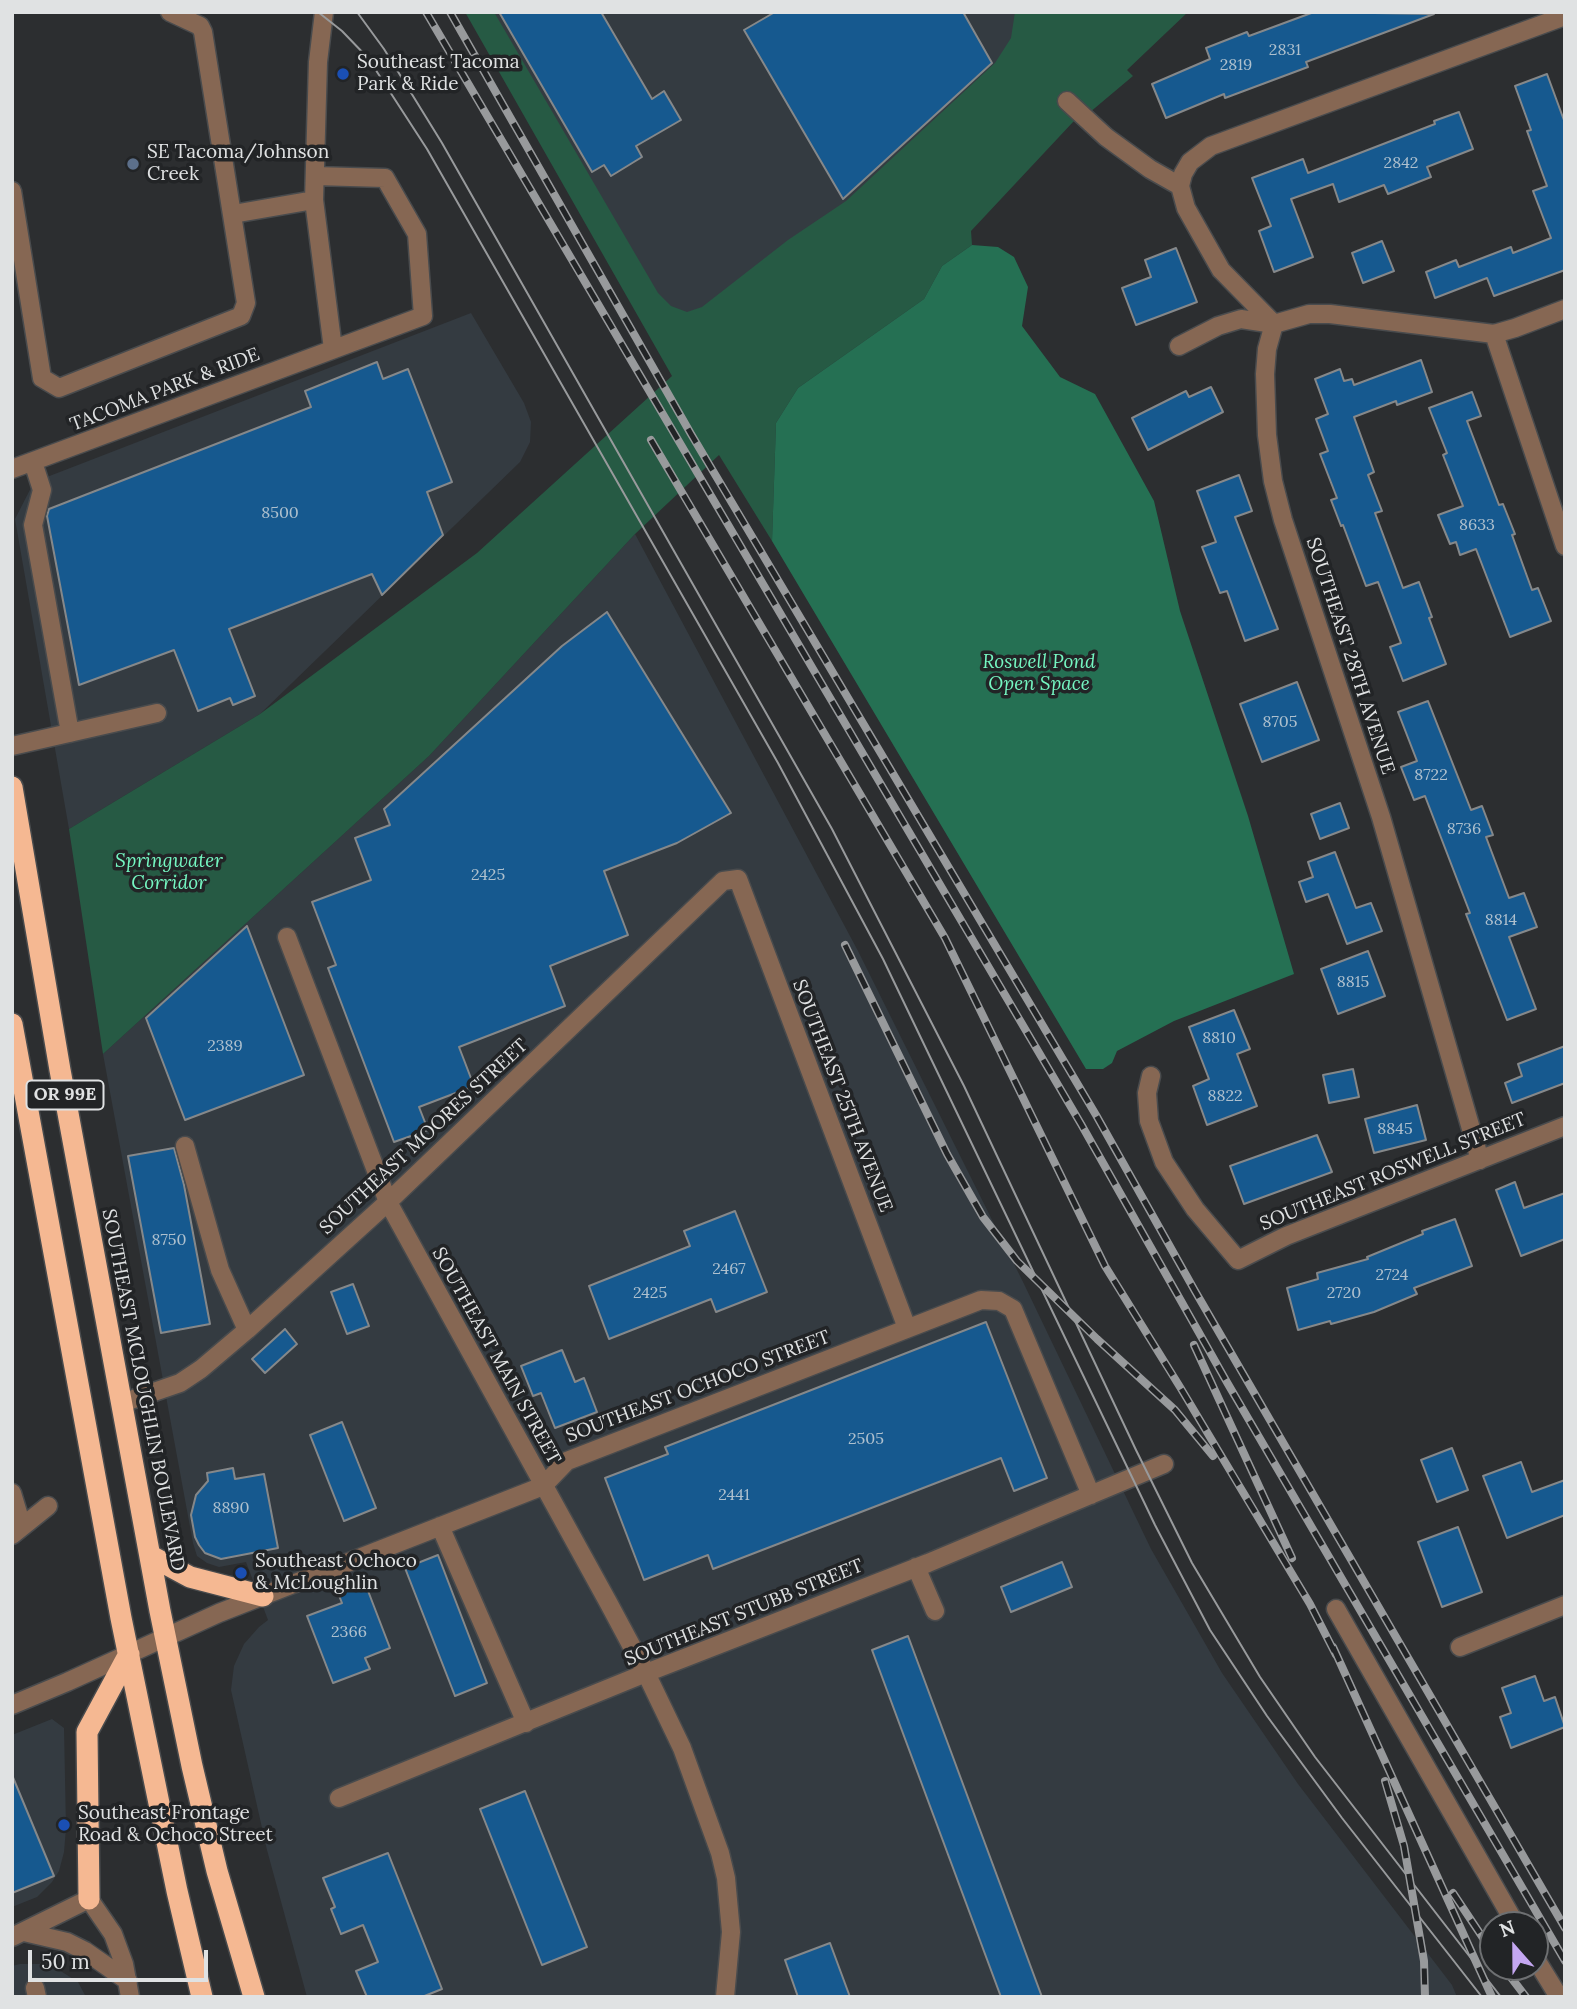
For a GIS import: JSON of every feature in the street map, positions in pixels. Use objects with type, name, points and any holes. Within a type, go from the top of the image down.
[{"type":"highway","name":"SOUTHEAST MCLOUGHLIN BOULEVARD","points":[[12,787],[61,1070],[166,1637],[217,1871],[254,1997]]},
{"type":"highway","name":"OR 99E","points":[[12,1024],[129,1654],[177,1891],[202,1997]]},
{"type":"highway","points":[[151,1556],[190,1577],[263,1596]]},
{"type":"highway","points":[[89,1899],[87,1732],[129,1654]]},
{"type":"street","points":[[12,191],[41,378],[59,388],[240,316],[246,303],[203,32],[200,26],[170,12]]},
{"type":"street","points":[[324,12],[317,75],[314,200],[332,349]]},
{"type":"street","points":[[1275,324],[1221,270],[1186,208],[1180,186],[1190,162],[1211,146],[1564,15]]},
{"type":"street","points":[[1067,102],[1106,137],[1150,169],[1180,186]]},
{"type":"street","name":"TACOMA PARK & RIDE","points":[[12,469],[423,316],[417,234],[384,178],[315,176]]},
{"type":"street","points":[[233,214],[314,200]]},
{"type":"street","points":[[1179,346],[1218,326],[1241,319],[1275,324],[1309,314],[1330,314],[1494,334],[1565,309]]},
{"type":"street","name":"SOUTHEAST 28TH AVENUE","points":[[1275,324],[1267,349],[1265,374],[1267,435],[1273,481],[1283,520],[1381,817],[1480,1160]]},
{"type":"street","points":[[1494,334],[1565,546]]},
{"type":"street","points":[[33,462],[42,490],[33,525],[69,733]]},
{"type":"street","points":[[12,746],[157,713]]},
{"type":"street","name":"SOUTHEAST MOORES STREET","points":[[122,1404],[180,1383],[201,1369],[388,1202],[723,880],[738,879]]},
{"type":"street","name":"SOUTHEAST 25TH AVENUE","points":[[738,879],[907,1328]]},
{"type":"street","name":"SOUTHEAST MAIN STREET","points":[[287,937],[388,1202],[646,1673],[682,1748],[720,1853],[729,1905],[731,1932],[725,1997]]},
{"type":"street","name":"SOUTHEAST ROSWELL STREET","points":[[1152,1076],[1147,1093],[1149,1121],[1164,1162],[1195,1209],[1238,1260],[1286,1236],[1565,1126]]},
{"type":"street","points":[[185,1146],[220,1270],[247,1329]]},
{"type":"street","name":"SOUTHEAST OCHOCO STREET","points":[[12,1704],[263,1596],[543,1486],[567,1461],[981,1300],[999,1301],[1013,1309],[1091,1495]]},
{"type":"street","name":"SOUTHEAST STUBB STREET","points":[[339,1798],[1164,1465]]},
{"type":"street","points":[[12,1493],[17,1531]]},
{"type":"street","points":[[17,1531],[48,1506]]},
{"type":"street","points":[[440,1526],[526,1723]]},
{"type":"street","points":[[916,1567],[935,1611]]},
{"type":"street","points":[[1460,1647],[1565,1605]]},
{"type":"street","points":[[1336,1609],[1508,1911]]},
{"type":"street","points":[[18,1935],[89,1899],[113,1934],[129,1989]]},
{"type":"street","points":[[18,1935],[67,1942],[85,1951],[129,1989]]},
{"type":"street","points":[[1549,1981],[1559,1997]]},
{"type":"shaded area","points":[[488,12],[1069,12],[689,360]]},
{"type":"shaded area","points":[[471,313],[524,403],[531,422],[530,442],[520,462],[260,714],[69,829],[15,519],[34,482]]},
{"type":"shaded area","points":[[635,534],[858,951],[1024,1284],[1151,1549],[1222,1673],[1298,1784],[1452,1985],[1457,1997],[307,1997],[267,1850],[231,1690],[234,1666],[244,1644],[268,1620],[246,1562],[219,1567],[207,1563],[197,1556],[193,1543],[103,1054],[429,756]]},
{"type":"shaded area","points":[[52,1719],[64,1728],[64,1852],[59,1871],[52,1882],[37,1897],[12,1907],[12,1735]]},
{"type":"shaded area","points":[[41,1964],[59,1970],[78,1982],[86,1997],[12,1997],[12,1966]]},
{"type":"green space","name":"Springwater Corridor","points":[[465,12],[494,12],[658,293],[671,306],[687,312],[702,307],[788,240],[846,201],[995,63],[1011,38],[1015,12],[1188,12],[1127,70],[1133,76],[1089,113],[1086,110],[1073,122],[971,231],[972,245],[942,266],[924,299],[798,388],[776,423],[772,541],[719,455],[635,534],[429,756],[103,1054],[69,829],[260,714],[477,553],[672,376]]},
{"type":"green space","name":"Roswell Pond Open Space","points":[[972,245],[998,247],[1014,257],[1028,287],[1022,326],[1060,377],[1095,394],[1154,501],[1180,611],[1248,816],[1294,974],[1174,1021],[1117,1051],[1112,1063],[1103,1069],[1086,1069],[772,541],[776,423],[798,388],[924,299],[942,266]]},
{"type":"building","points":[[499,12],[601,12],[652,99],[664,91],[681,120],[636,146],[642,157],[611,176],[604,165],[592,172]]},
{"type":"building","points":[[775,12],[963,12],[992,63],[843,199],[744,30]]},
{"type":"building","points":[[1314,12],[1434,14],[1306,62],[1308,67],[1225,98],[1224,94],[1166,118],[1152,84],[1210,59],[1206,48],[1247,32],[1249,36]]},
{"type":"building","points":[[1547,74],[1565,123],[1565,270],[1494,296],[1487,278],[1435,298],[1426,272],[1456,260],[1459,267],[1511,247],[1513,253],[1551,238],[1533,191],[1547,186],[1527,131],[1531,130],[1515,86]]},
{"type":"building","points":[[1459,112],[1473,149],[1427,167],[1431,177],[1388,194],[1384,185],[1339,202],[1333,184],[1291,199],[1313,257],[1274,272],[1259,231],[1271,226],[1252,178],[1303,159],[1308,173],[1435,124],[1434,121]]},
{"type":"building","points":[[1382,241],[1394,271],[1363,283],[1352,253]]},
{"type":"building","points":[[1176,248],[1197,302],[1136,325],[1122,288],[1151,277],[1145,260]]},
{"type":"building","points":[[1421,360],[1432,392],[1397,405],[1396,401],[1354,417],[1374,472],[1368,475],[1382,511],[1375,513],[1403,588],[1419,582],[1446,664],[1403,681],[1390,647],[1401,643],[1378,582],[1366,586],[1331,500],[1337,498],[1320,454],[1328,451],[1316,419],[1328,414],[1315,379],[1340,369],[1344,381],[1352,379],[1354,385]]},
{"type":"building","points":[[377,362],[383,379],[408,369],[452,482],[427,492],[443,535],[382,595],[372,574],[229,629],[255,696],[233,705],[230,698],[198,711],[174,650],[79,685],[47,516],[49,509],[311,407],[305,391]]},
{"type":"building","points":[[1211,387],[1223,412],[1148,450],[1132,418],[1186,391],[1189,397]]},
{"type":"building","points":[[1472,392],[1481,416],[1467,421],[1499,505],[1503,504],[1515,534],[1512,535],[1532,590],[1538,588],[1551,621],[1510,637],[1476,549],[1460,555],[1456,542],[1450,544],[1438,515],[1463,506],[1443,455],[1447,453],[1429,408]]},
{"type":"building","points":[[1239,475],[1252,511],[1235,517],[1278,629],[1245,641],[1227,591],[1220,593],[1202,547],[1216,542],[1197,491]]},
{"type":"building","points":[[607,612],[731,813],[677,843],[604,871],[628,935],[550,966],[565,1006],[459,1047],[474,1086],[419,1107],[428,1130],[394,1142],[328,968],[336,965],[312,902],[371,880],[355,838],[390,825],[384,809],[562,646]]},
{"type":"building","points":[[1297,682],[1319,740],[1262,762],[1240,704]]},
{"type":"building","points":[[1428,701],[1471,810],[1482,806],[1493,835],[1486,837],[1509,898],[1524,893],[1537,927],[1509,937],[1536,1009],[1507,1020],[1425,796],[1414,800],[1401,767],[1417,761],[1398,712]]},
{"type":"building","points":[[1340,803],[1349,828],[1320,839],[1311,814]]},
{"type":"building","points":[[1335,852],[1356,908],[1371,903],[1382,931],[1347,944],[1328,894],[1306,902],[1299,882],[1313,877],[1308,862]]},
{"type":"building","points":[[247,926],[304,1075],[185,1120],[146,1018]]},
{"type":"building","points":[[1368,951],[1385,996],[1338,1014],[1321,969]]},
{"type":"building","points":[[1234,1010],[1250,1049],[1237,1054],[1257,1106],[1207,1125],[1193,1086],[1209,1079],[1189,1027]]},
{"type":"building","points":[[1565,1046],[1565,1083],[1512,1103],[1505,1083],[1522,1076],[1518,1064]]},
{"type":"building","points":[[1353,1069],[1359,1097],[1329,1103],[1323,1075]]},
{"type":"building","points":[[1417,1105],[1426,1140],[1374,1153],[1365,1119]]},
{"type":"building","points":[[1317,1135],[1332,1172],[1244,1204],[1230,1166]]},
{"type":"building","points":[[174,1148],[184,1185],[210,1324],[161,1333],[128,1156]]},
{"type":"building","points":[[1515,1182],[1524,1208],[1565,1193],[1565,1239],[1521,1256],[1496,1190]]},
{"type":"building","points":[[735,1211],[767,1292],[716,1312],[711,1299],[609,1339],[589,1286],[690,1246],[684,1231]]},
{"type":"building","points":[[1455,1219],[1472,1266],[1414,1288],[1417,1294],[1374,1312],[1298,1330],[1287,1288],[1318,1279],[1317,1273],[1368,1259],[1367,1257],[1423,1234],[1422,1231]]},
{"type":"building","points":[[353,1284],[369,1326],[347,1334],[331,1292]]},
{"type":"building","points":[[986,1322],[1047,1478],[1014,1491],[1001,1458],[713,1569],[708,1555],[644,1580],[605,1478],[668,1454],[665,1447]]},
{"type":"building","points":[[285,1329],[297,1344],[265,1373],[252,1359]]},
{"type":"building","points":[[562,1350],[575,1382],[584,1378],[597,1412],[555,1428],[541,1393],[533,1396],[521,1366]]},
{"type":"building","points":[[342,1422],[376,1508],[344,1521],[310,1435]]},
{"type":"building","points":[[1452,1448],[1468,1490],[1437,1502],[1421,1460]]},
{"type":"building","points":[[1521,1462],[1532,1492],[1565,1480],[1565,1515],[1507,1538],[1483,1476]]},
{"type":"building","points":[[233,1468],[235,1479],[264,1474],[278,1548],[221,1559],[205,1553],[199,1545],[191,1515],[196,1495],[208,1481],[207,1473]]},
{"type":"building","points":[[1458,1527],[1482,1592],[1442,1607],[1418,1542]]},
{"type":"building","points":[[438,1555],[487,1683],[455,1696],[405,1568]]},
{"type":"building","points":[[1062,1562],[1072,1587],[1011,1612],[1001,1587]]},
{"type":"building","points":[[365,1583],[390,1648],[365,1658],[370,1669],[333,1683],[307,1616],[342,1603],[338,1593]]},
{"type":"building","points":[[908,1636],[1042,1997],[1001,1997],[872,1650]]},
{"type":"building","points":[[1535,1676],[1544,1701],[1555,1697],[1565,1727],[1511,1748],[1500,1717],[1511,1713],[1502,1688]]},
{"type":"building","points":[[12,1775],[54,1876],[12,1893]]},
{"type":"building","points":[[525,1791],[587,1947],[542,1965],[480,1809]]},
{"type":"building","points":[[388,1853],[442,1989],[422,1997],[367,1997],[356,1971],[378,1962],[363,1925],[341,1934],[331,1909],[335,1907],[323,1878]]},
{"type":"building","points":[[830,1943],[850,1997],[798,1997],[785,1960]]},
{"type":"tram line","points":[[318,12],[342,31],[368,58],[427,149],[778,763],[883,959],[1155,1525],[1210,1630],[1267,1716],[1342,1818],[1482,1997]]},
{"type":"tram line","points":[[357,12],[384,49],[442,143],[832,829],[964,1086],[1192,1563],[1260,1677],[1315,1757],[1501,1997]]},
{"type":"railway","points":[[426,12],[1081,1124],[1228,1384],[1565,1961]]},
{"type":"railway","points":[[450,12],[691,434],[1096,1115],[1195,1291],[1565,1928]]},
{"type":"railway","points":[[651,440],[945,938],[1105,1266],[1310,1604],[1336,1655]]},
{"type":"railway","points":[[845,945],[947,1154],[983,1217],[1017,1261],[1175,1410],[1213,1456]]},
{"type":"railway","points":[[1194,1345],[1292,1558]]},
{"type":"railway","points":[[1333,1647],[1492,1997]]},
{"type":"railway","points":[[1385,1781],[1404,1846],[1424,1961],[1425,1997]]},
{"type":"railway","points":[[1453,1893],[1479,1932]]},
{"type":"railway","points":[[1514,1981],[1526,1997]]},
{"type":"place","name":"Southeast Tacoma Park & Ride","points":[[343,74]]},
{"type":"place","name":"SE Tacoma/Johnson Creek","points":[[133,164]]},
{"type":"place","name":"Southeast Ochoco & McLoughlin","points":[[241,1573]]},
{"type":"place","name":"Southeast Frontage Road & Ochoco Street","points":[[64,1825]]}]
